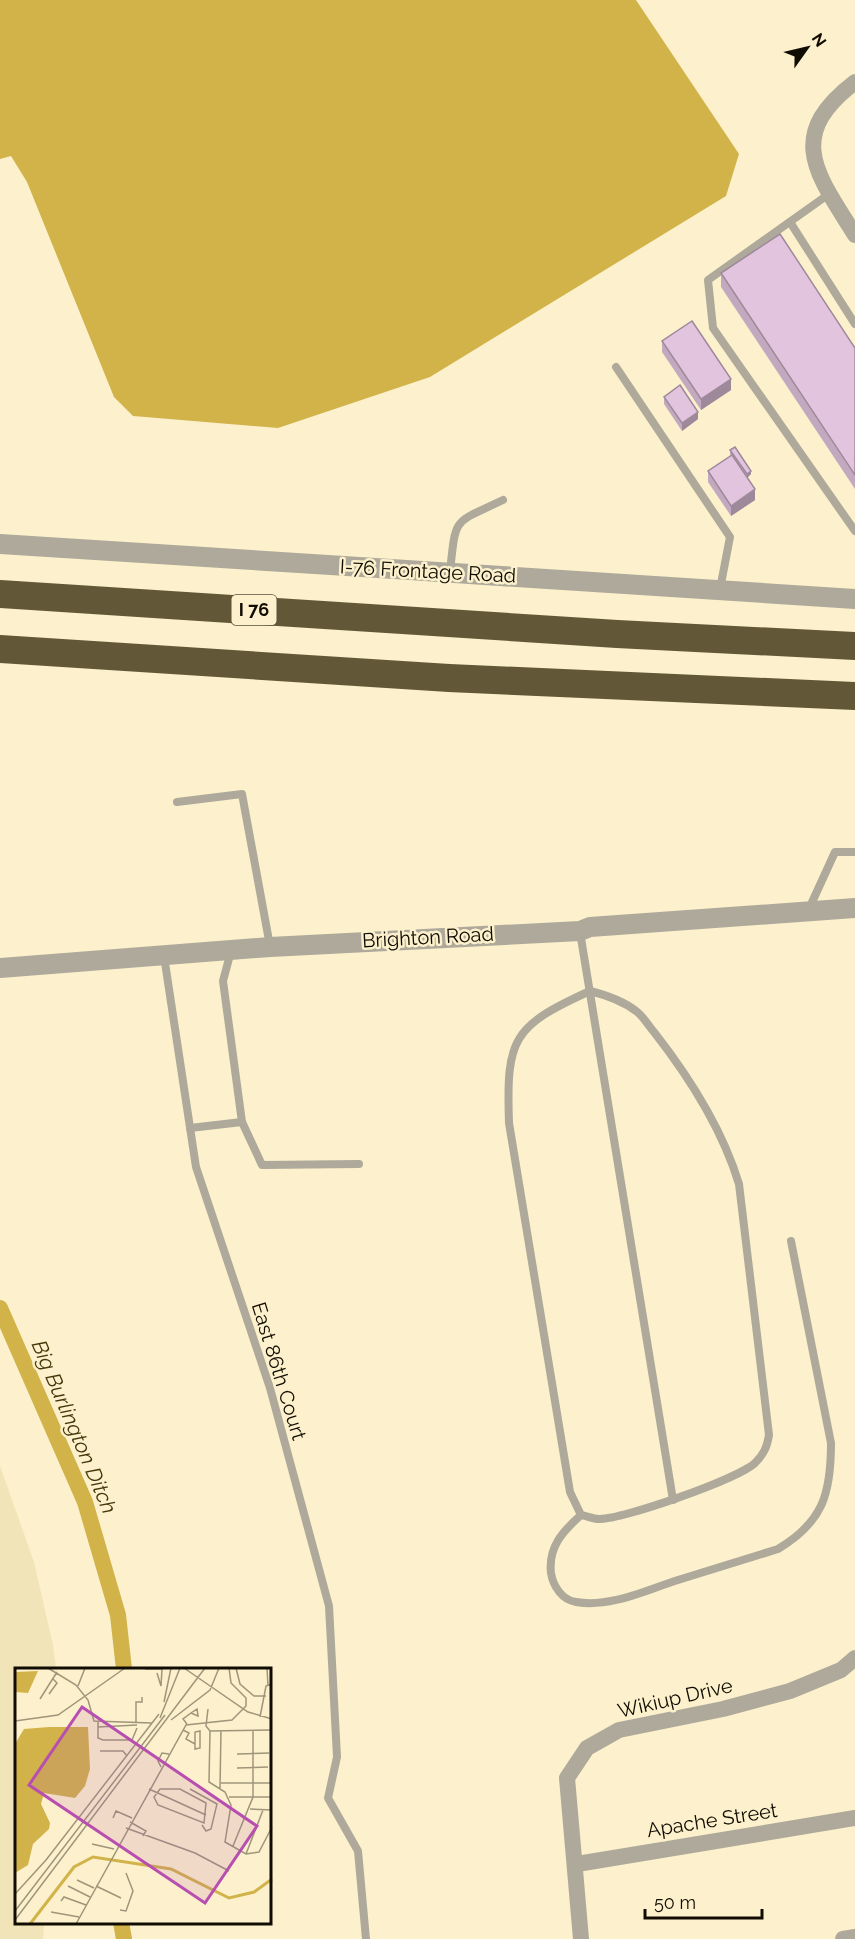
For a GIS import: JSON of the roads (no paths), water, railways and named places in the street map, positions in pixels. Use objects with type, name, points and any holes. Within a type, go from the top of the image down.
[{"type":"highway","name":"I 76","points":[[0,594],[855,646]]},
{"type":"highway","points":[[0,650],[438,677],[855,696]]},
{"type":"street","points":[[855,82],[834,100],[820,118],[812,138],[814,162],[829,194],[855,235]]},
{"type":"street","name":"I-76 Frontage Road","points":[[0,544],[855,599]]},
{"type":"street","name":"Brighton Road","points":[[0,968],[270,947],[580,930],[590,927],[855,908]]},
{"type":"street","name":"Wikiup Drive","points":[[581,1939],[567,1778],[587,1748],[619,1731],[723,1710],[790,1691],[841,1670],[855,1658]]},
{"type":"street","name":"Apache Street","points":[[576,1864],[855,1818]]},
{"type":"street","points":[[843,1939],[855,1936]]},
{"type":"lane","points":[[829,194],[708,280],[713,327],[855,531]]},
{"type":"lane","points":[[790,222],[855,324]]},
{"type":"lane","points":[[616,367],[730,537],[720,589]]},
{"type":"lane","points":[[450,572],[454,530],[459,521],[503,500]]},
{"type":"lane","points":[[177,802],[242,794],[270,947]]},
{"type":"lane","points":[[807,911],[835,852],[855,852]]},
{"type":"lane","points":[[580,930],[673,1500]]},
{"type":"lane","points":[[231,950],[223,981],[242,1122],[262,1165],[359,1164]]},
{"type":"lane","name":"East 86th Court","points":[[164,956],[196,1167],[270,1388],[329,1606],[337,1757],[328,1798],[358,1851],[366,1939]]},
{"type":"lane","points":[[590,991],[610,996],[638,1011],[668,1051],[721,1136],[739,1184],[769,1435],[767,1449],[754,1464],[722,1481],[673,1500],[601,1520],[581,1515],[570,1492],[509,1123],[507,1081],[510,1056],[520,1036],[545,1012],[590,991]]},
{"type":"lane","points":[[190,1128],[242,1122]]},
{"type":"lane","points":[[581,1515],[560,1534],[550,1561],[552,1581],[562,1595],[568,1599],[574,1602],[594,1603],[623,1598],[778,1549],[799,1537],[811,1524],[826,1494],[831,1470],[831,1443],[791,1241]]},
{"type":"waterway","name":"Big Burlington Ditch","points":[[0,1308],[85,1502],[118,1615],[124,1668]]},
{"type":"waterway","name":"Big Burlington Ditch","points":[[121,1924],[124,1939]]}]
